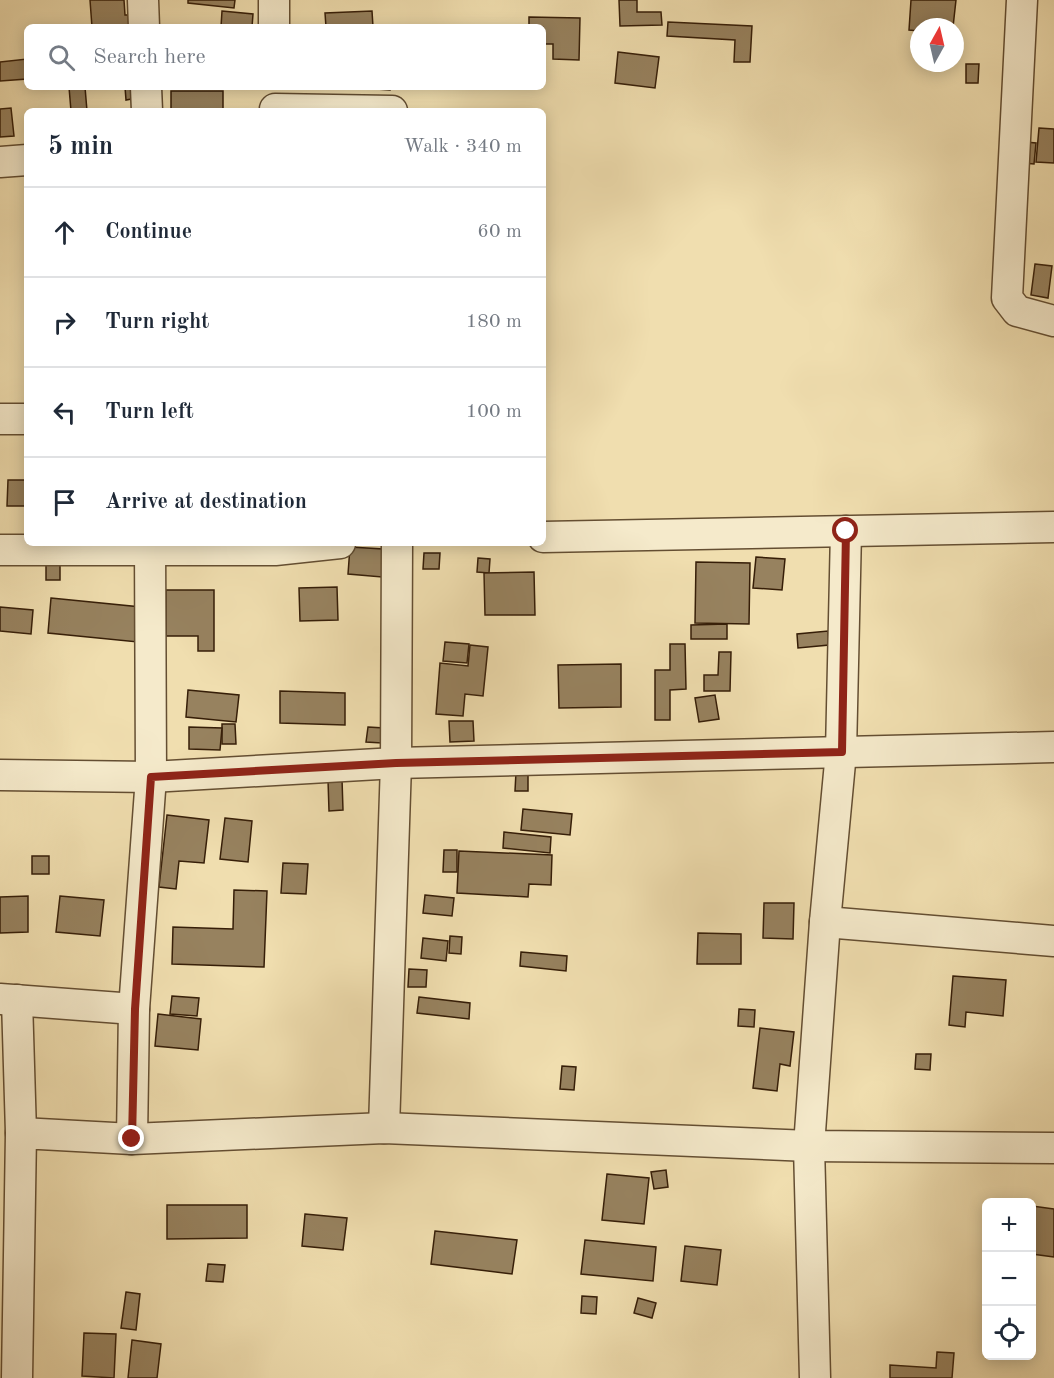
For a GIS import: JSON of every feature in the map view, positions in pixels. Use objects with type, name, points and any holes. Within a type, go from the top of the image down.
[{"type":"street","points":[[143,0],[144,24]]},
{"type":"street","points":[[274,0],[274,24]]},
{"type":"street","points":[[1022,0],[1007,298],[1017,311],[1054,321]]},
{"type":"street","points":[[146,90],[147,108]]},
{"type":"street","points":[[275,102],[353,108]]},
{"type":"street","points":[[0,162],[24,160]]},
{"type":"street","points":[[0,419],[24,419]]},
{"type":"street","points":[[546,537],[1054,527]]},
{"type":"street","points":[[815,1378],[809,1146],[825,922],[842,752],[846,531]]},
{"type":"street","points":[[132,1139],[135,1009],[151,777],[150,546]]},
{"type":"street","points":[[0,550],[150,546],[275,546]]},
{"type":"street","points":[[384,1128],[396,763],[397,546]]},
{"type":"street","points":[[0,775],[151,777],[396,763],[1054,747]]},
{"type":"street","points":[[825,922],[1054,941]]},
{"type":"street","points":[[17,1378],[21,1133],[9,1000],[135,1009]]},
{"type":"street","points":[[21,1133],[132,1139],[384,1128],[809,1146],[1054,1148]]},
{"type":"building","points":[[90,0],[124,0],[125,15],[136,15],[136,24],[92,24]]},
{"type":"building","points":[[188,0],[235,0],[234,8],[188,3]]},
{"type":"building","points":[[619,0],[637,0],[637,12],[661,12],[662,25],[620,26]]},
{"type":"building","points":[[911,0],[956,0],[954,18],[910,18],[909,30]]},
{"type":"building","points":[[222,11],[253,14],[252,24],[221,24]]},
{"type":"building","points":[[372,11],[373,24],[326,24],[325,13]]},
{"type":"building","points":[[529,17],[580,18],[579,60],[553,59],[553,44],[546,44],[546,24],[529,24]]},
{"type":"building","points":[[668,22],[752,26],[750,62],[734,62],[735,40],[667,36]]},
{"type":"building","points":[[618,52],[659,57],[655,88],[615,83]]},
{"type":"building","points":[[24,59],[24,79],[0,81],[0,62]]},
{"type":"building","points":[[966,64],[979,64],[978,83],[966,83]]},
{"type":"building","points":[[69,90],[85,90],[87,108],[71,108]]},
{"type":"building","points":[[125,90],[141,90],[142,97],[126,100]]},
{"type":"building","points":[[171,91],[223,91],[223,108],[171,108]]},
{"type":"building","points":[[11,108],[14,136],[0,137],[0,109]]},
{"type":"building","points":[[1039,128],[1054,129],[1054,163],[1036,162]]},
{"type":"building","points":[[1025,142],[1036,143],[1034,164],[1023,163]]},
{"type":"building","points":[[1035,264],[1052,266],[1048,298],[1031,295]]},
{"type":"building","points":[[8,480],[24,480],[24,506],[7,506]]},
{"type":"building","points":[[350,547],[383,549],[382,577],[348,574]]},
{"type":"building","points":[[424,553],[440,553],[439,569],[423,569]]},
{"type":"building","points":[[756,557],[785,559],[782,590],[753,588]]},
{"type":"building","points":[[478,558],[490,559],[489,573],[477,572]]},
{"type":"building","points":[[696,562],[750,563],[749,624],[695,623]]},
{"type":"building","points":[[46,563],[60,563],[60,580],[46,580]]},
{"type":"building","points":[[534,572],[535,615],[485,615],[484,573]]},
{"type":"building","points":[[337,587],[338,620],[300,621],[299,588]]},
{"type":"building","points":[[166,590],[214,590],[214,651],[198,651],[198,636],[166,636]]},
{"type":"building","points":[[51,598],[141,607],[138,642],[48,633]]},
{"type":"building","points":[[0,607],[33,610],[31,634],[0,631]]},
{"type":"building","points":[[727,624],[727,639],[691,639],[691,625]]},
{"type":"building","points":[[828,631],[829,645],[798,648],[797,634]]},
{"type":"building","points":[[445,642],[469,644],[467,663],[443,661]]},
{"type":"building","points":[[670,644],[685,644],[686,689],[670,690],[670,720],[655,720],[655,670],[670,670]]},
{"type":"building","points":[[470,645],[488,647],[483,696],[465,694],[463,716],[436,714],[440,663],[468,666]]},
{"type":"building","points":[[719,652],[731,652],[730,691],[704,691],[704,675],[718,675]]},
{"type":"building","points":[[621,664],[621,707],[559,708],[558,665]]},
{"type":"building","points":[[188,690],[239,695],[236,722],[186,717]]},
{"type":"building","points":[[280,691],[345,693],[345,725],[280,723]]},
{"type":"building","points":[[715,695],[719,719],[699,722],[695,698]]},
{"type":"building","points":[[449,721],[473,721],[474,741],[450,742]]},
{"type":"building","points":[[222,724],[235,724],[236,744],[222,744]]},
{"type":"building","points":[[189,727],[222,728],[220,750],[189,749]]},
{"type":"building","points":[[368,727],[384,728],[382,743],[366,742]]},
{"type":"building","points":[[516,772],[528,772],[528,791],[515,791]]},
{"type":"building","points":[[342,779],[343,810],[329,811],[328,780]]},
{"type":"building","points":[[523,809],[572,814],[570,835],[521,830]]},
{"type":"building","points":[[167,815],[209,820],[204,863],[179,861],[176,889],[159,887]]},
{"type":"building","points":[[225,818],[252,821],[248,862],[220,859]]},
{"type":"building","points":[[504,832],[551,837],[550,853],[503,848]]},
{"type":"building","points":[[444,850],[457,850],[457,872],[443,872]]},
{"type":"building","points":[[459,851],[552,855],[551,885],[529,884],[528,897],[457,893]]},
{"type":"building","points":[[32,856],[49,856],[49,874],[32,874]]},
{"type":"building","points":[[283,863],[308,864],[306,894],[281,893]]},
{"type":"building","points":[[234,890],[267,891],[264,967],[172,964],[173,927],[233,929]]},
{"type":"building","points":[[425,895],[454,898],[452,916],[423,913]]},
{"type":"building","points":[[28,896],[28,932],[0,933],[0,897]]},
{"type":"building","points":[[60,896],[104,900],[100,936],[56,932]]},
{"type":"building","points":[[764,903],[794,903],[793,939],[763,938]]},
{"type":"building","points":[[698,933],[741,934],[741,964],[697,964]]},
{"type":"building","points":[[450,936],[462,937],[461,954],[449,953]]},
{"type":"building","points":[[423,938],[448,941],[446,961],[421,958]]},
{"type":"building","points":[[521,952],[567,956],[566,971],[520,966]]},
{"type":"building","points":[[409,969],[427,970],[426,987],[408,987]]},
{"type":"building","points":[[953,976],[1006,980],[1003,1016],[966,1012],[965,1027],[949,1025]]},
{"type":"building","points":[[172,996],[199,998],[197,1016],[170,1014]]},
{"type":"building","points":[[419,997],[470,1003],[469,1019],[417,1013]]},
{"type":"building","points":[[739,1009],[755,1010],[754,1027],[738,1026]]},
{"type":"building","points":[[158,1014],[201,1019],[198,1050],[155,1046]]},
{"type":"building","points":[[760,1028],[794,1032],[790,1066],[780,1064],[777,1091],[753,1088]]},
{"type":"building","points":[[916,1054],[931,1054],[930,1070],[915,1069]]},
{"type":"building","points":[[562,1066],[576,1067],[574,1090],[560,1089]]},
{"type":"building","points":[[666,1170],[668,1187],[654,1189],[651,1172]]},
{"type":"building","points":[[607,1174],[649,1178],[644,1224],[602,1220]]},
{"type":"building","points":[[167,1205],[247,1205],[247,1238],[167,1239]]},
{"type":"building","points":[[1036,1207],[1054,1209],[1054,1257],[1036,1255]]},
{"type":"building","points":[[305,1214],[347,1218],[343,1250],[302,1246]]},
{"type":"building","points":[[435,1231],[517,1240],[512,1274],[431,1264]]},
{"type":"building","points":[[585,1240],[656,1247],[653,1281],[581,1274]]},
{"type":"building","points":[[685,1246],[721,1250],[717,1285],[681,1281]]},
{"type":"building","points":[[208,1264],[225,1265],[223,1282],[206,1281]]},
{"type":"building","points":[[126,1292],[140,1294],[136,1330],[121,1328]]},
{"type":"building","points":[[582,1296],[597,1297],[596,1314],[581,1313]]},
{"type":"building","points":[[638,1298],[656,1303],[652,1318],[634,1313]]},
{"type":"building","points":[[84,1333],[116,1334],[114,1378],[82,1376]]},
{"type":"building","points":[[132,1340],[161,1344],[157,1378],[128,1378]]},
{"type":"building","points":[[937,1352],[954,1353],[952,1378],[890,1378],[890,1365],[936,1368]]},
{"type":"route","points":[[132,1139],[135,1009],[151,777],[396,763],[842,752],[846,531]]}]
